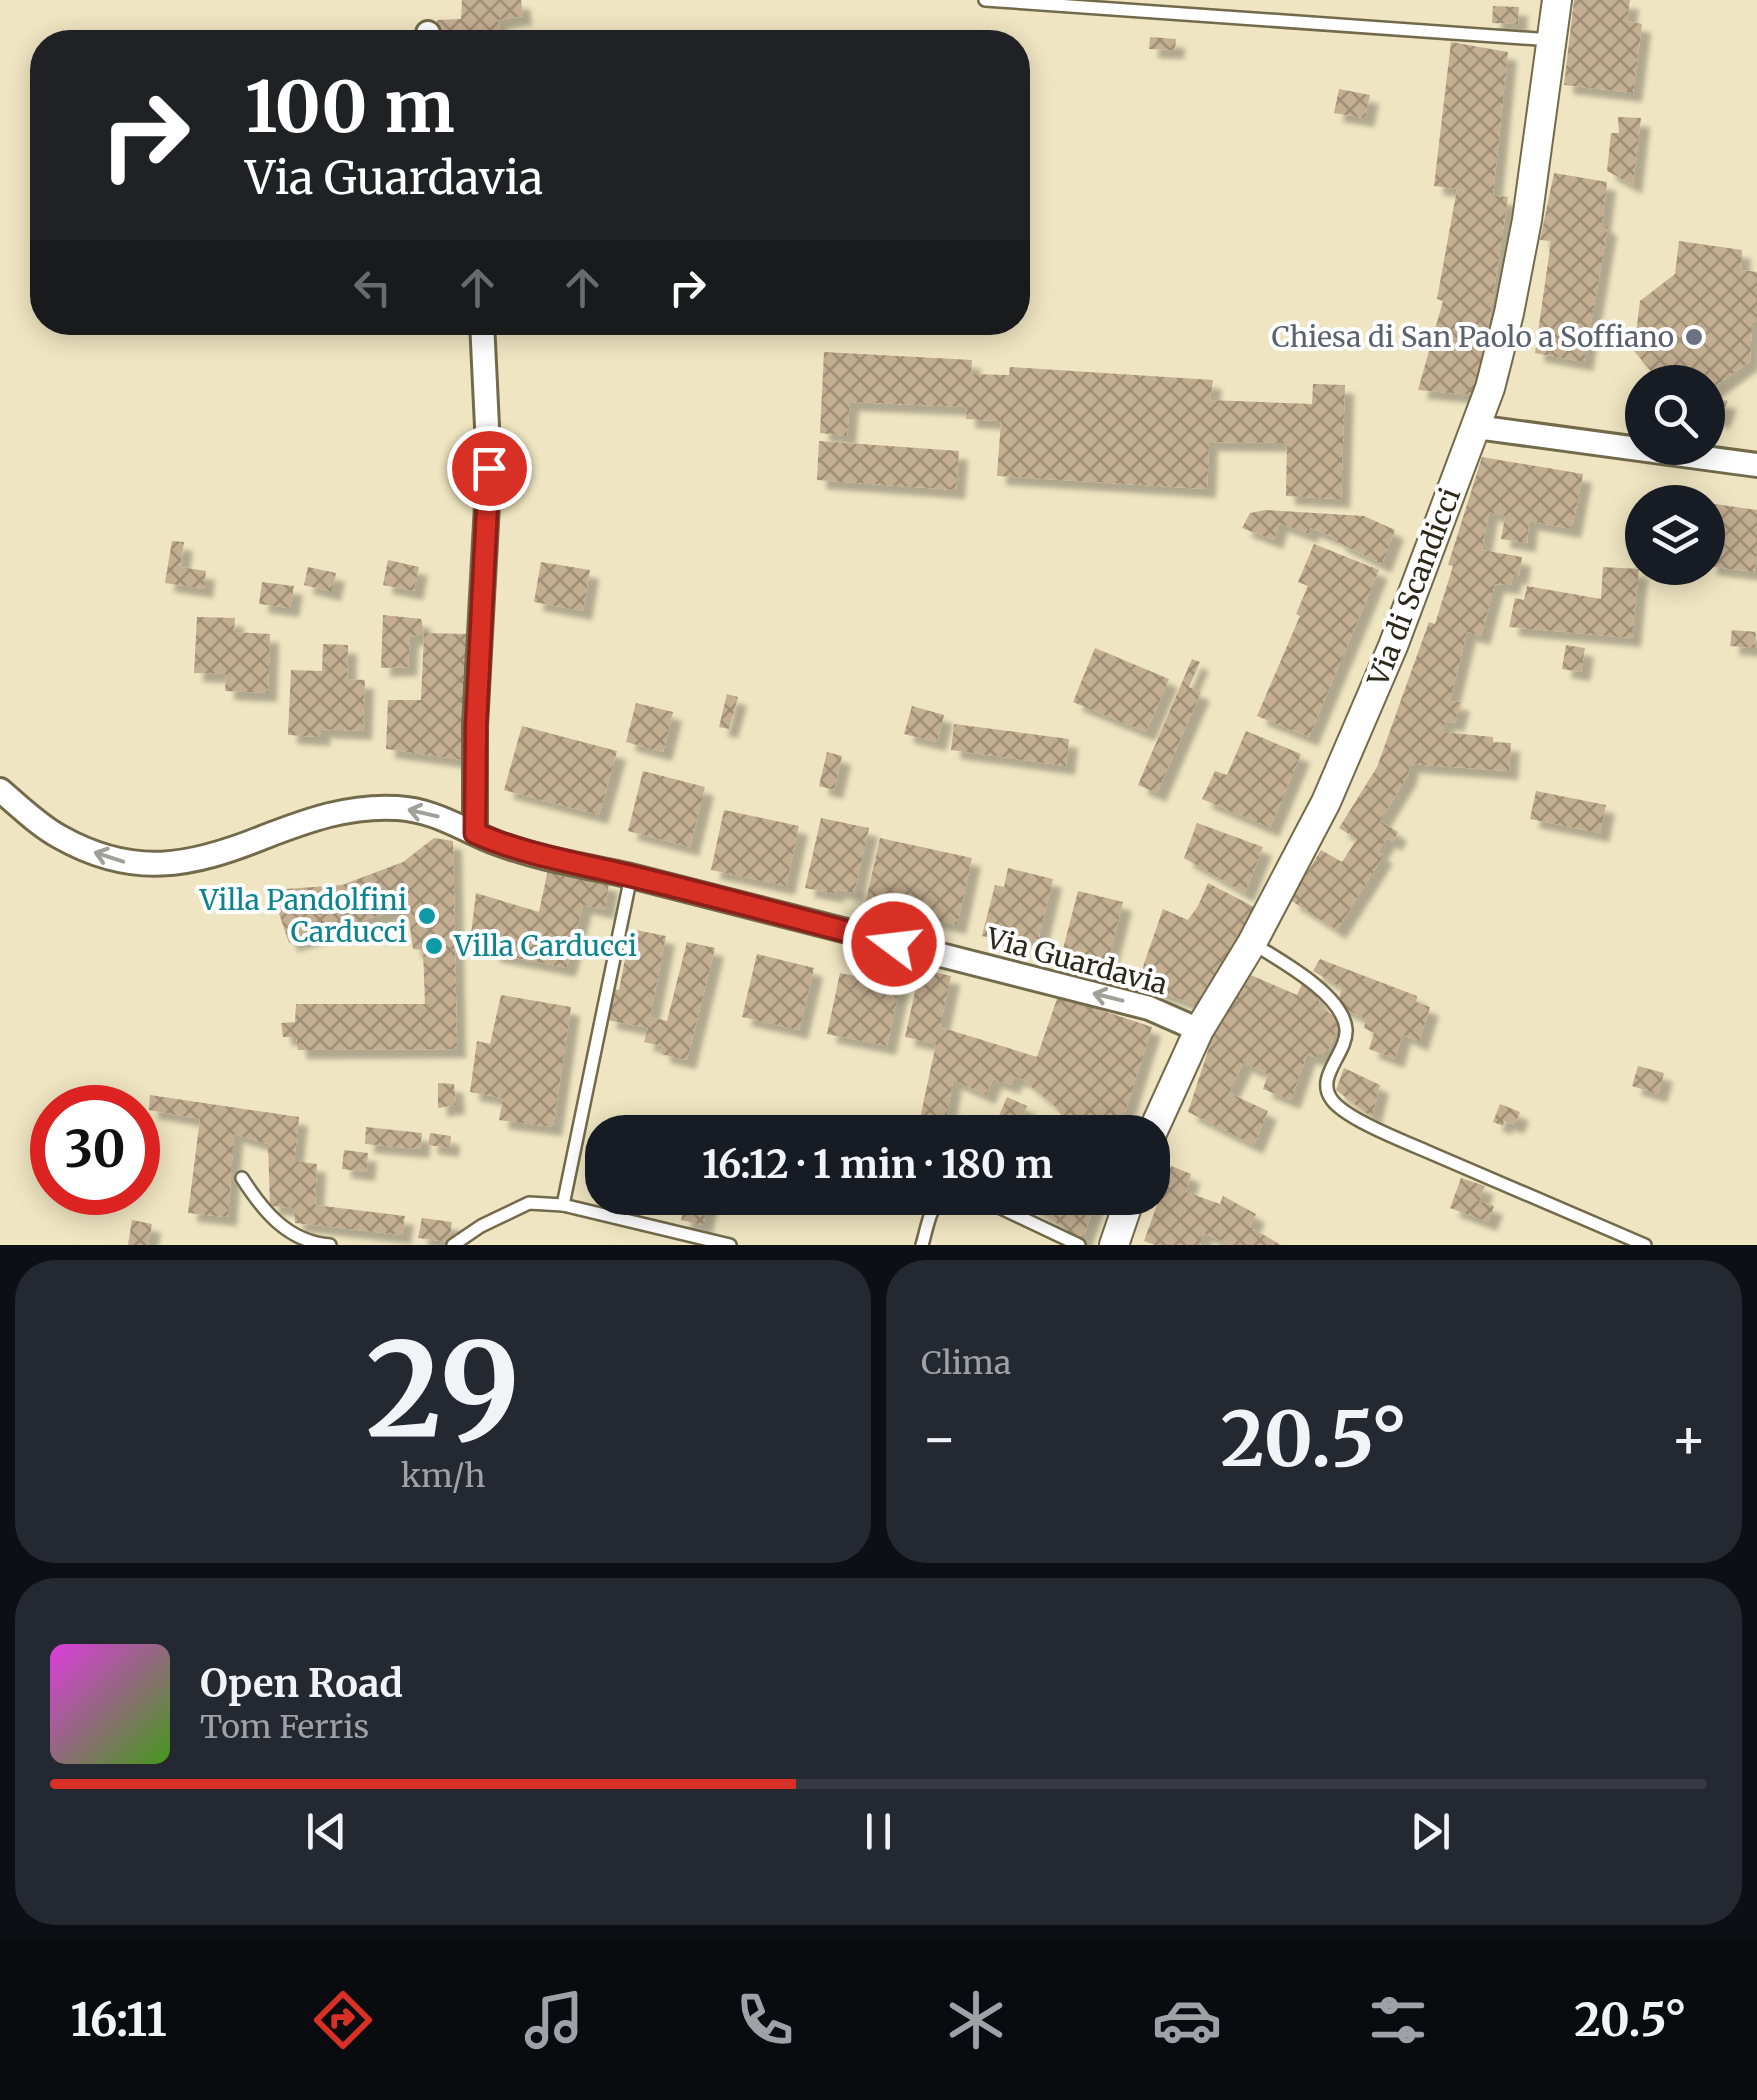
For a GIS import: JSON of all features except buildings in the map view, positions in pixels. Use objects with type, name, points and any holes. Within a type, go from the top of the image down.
[{"type":"street","name":"Via di Scandicci","points":[[1159,1115],[1199,1030],[1252,943],[1326,802],[1360,726],[1476,428],[1513,296],[1557,0]]},
{"type":"street","points":[[475,833],[476,726],[489,468],[483,335]]},
{"type":"street","points":[[1476,428],[1757,464]]},
{"type":"street","name":"Via Guardavia","points":[[0,790],[58,836],[124,862],[152,866],[224,853],[326,814],[396,808],[428,812],[498,843],[552,860],[631,876],[1149,1008],[1199,1030]]},
{"type":"street","points":[[1116,1244],[1125,1215]]},
{"type":"lane","points":[[985,0],[1552,40]]},
{"type":"lane","points":[[563,1205],[631,876]]},
{"type":"lane","points":[[1252,943],[1302,973],[1328,997],[1344,1020],[1347,1032],[1326,1082],[1328,1096],[1338,1107],[1386,1133],[1646,1245]]},
{"type":"lane","points":[[242,1178],[262,1208],[286,1230],[315,1244],[330,1245]]},
{"type":"lane","points":[[453,1245],[481,1226],[529,1204],[563,1205],[730,1245]]},
{"type":"lane","points":[[922,1245],[931,1215]]},
{"type":"lane","points":[[1016,1215],[1079,1245]]},
{"type":"place","name":"Chiesa di San Paolo a Soffiano","points":[[1694,337]]},
{"type":"place","name":"Villa Pandolfini Carducci","points":[[427,916]]},
{"type":"place","name":"Villa Carducci","points":[[434,946]]},
{"type":"route","points":[[489,468],[476,726],[475,833],[552,860],[631,876],[894,944]]}]
